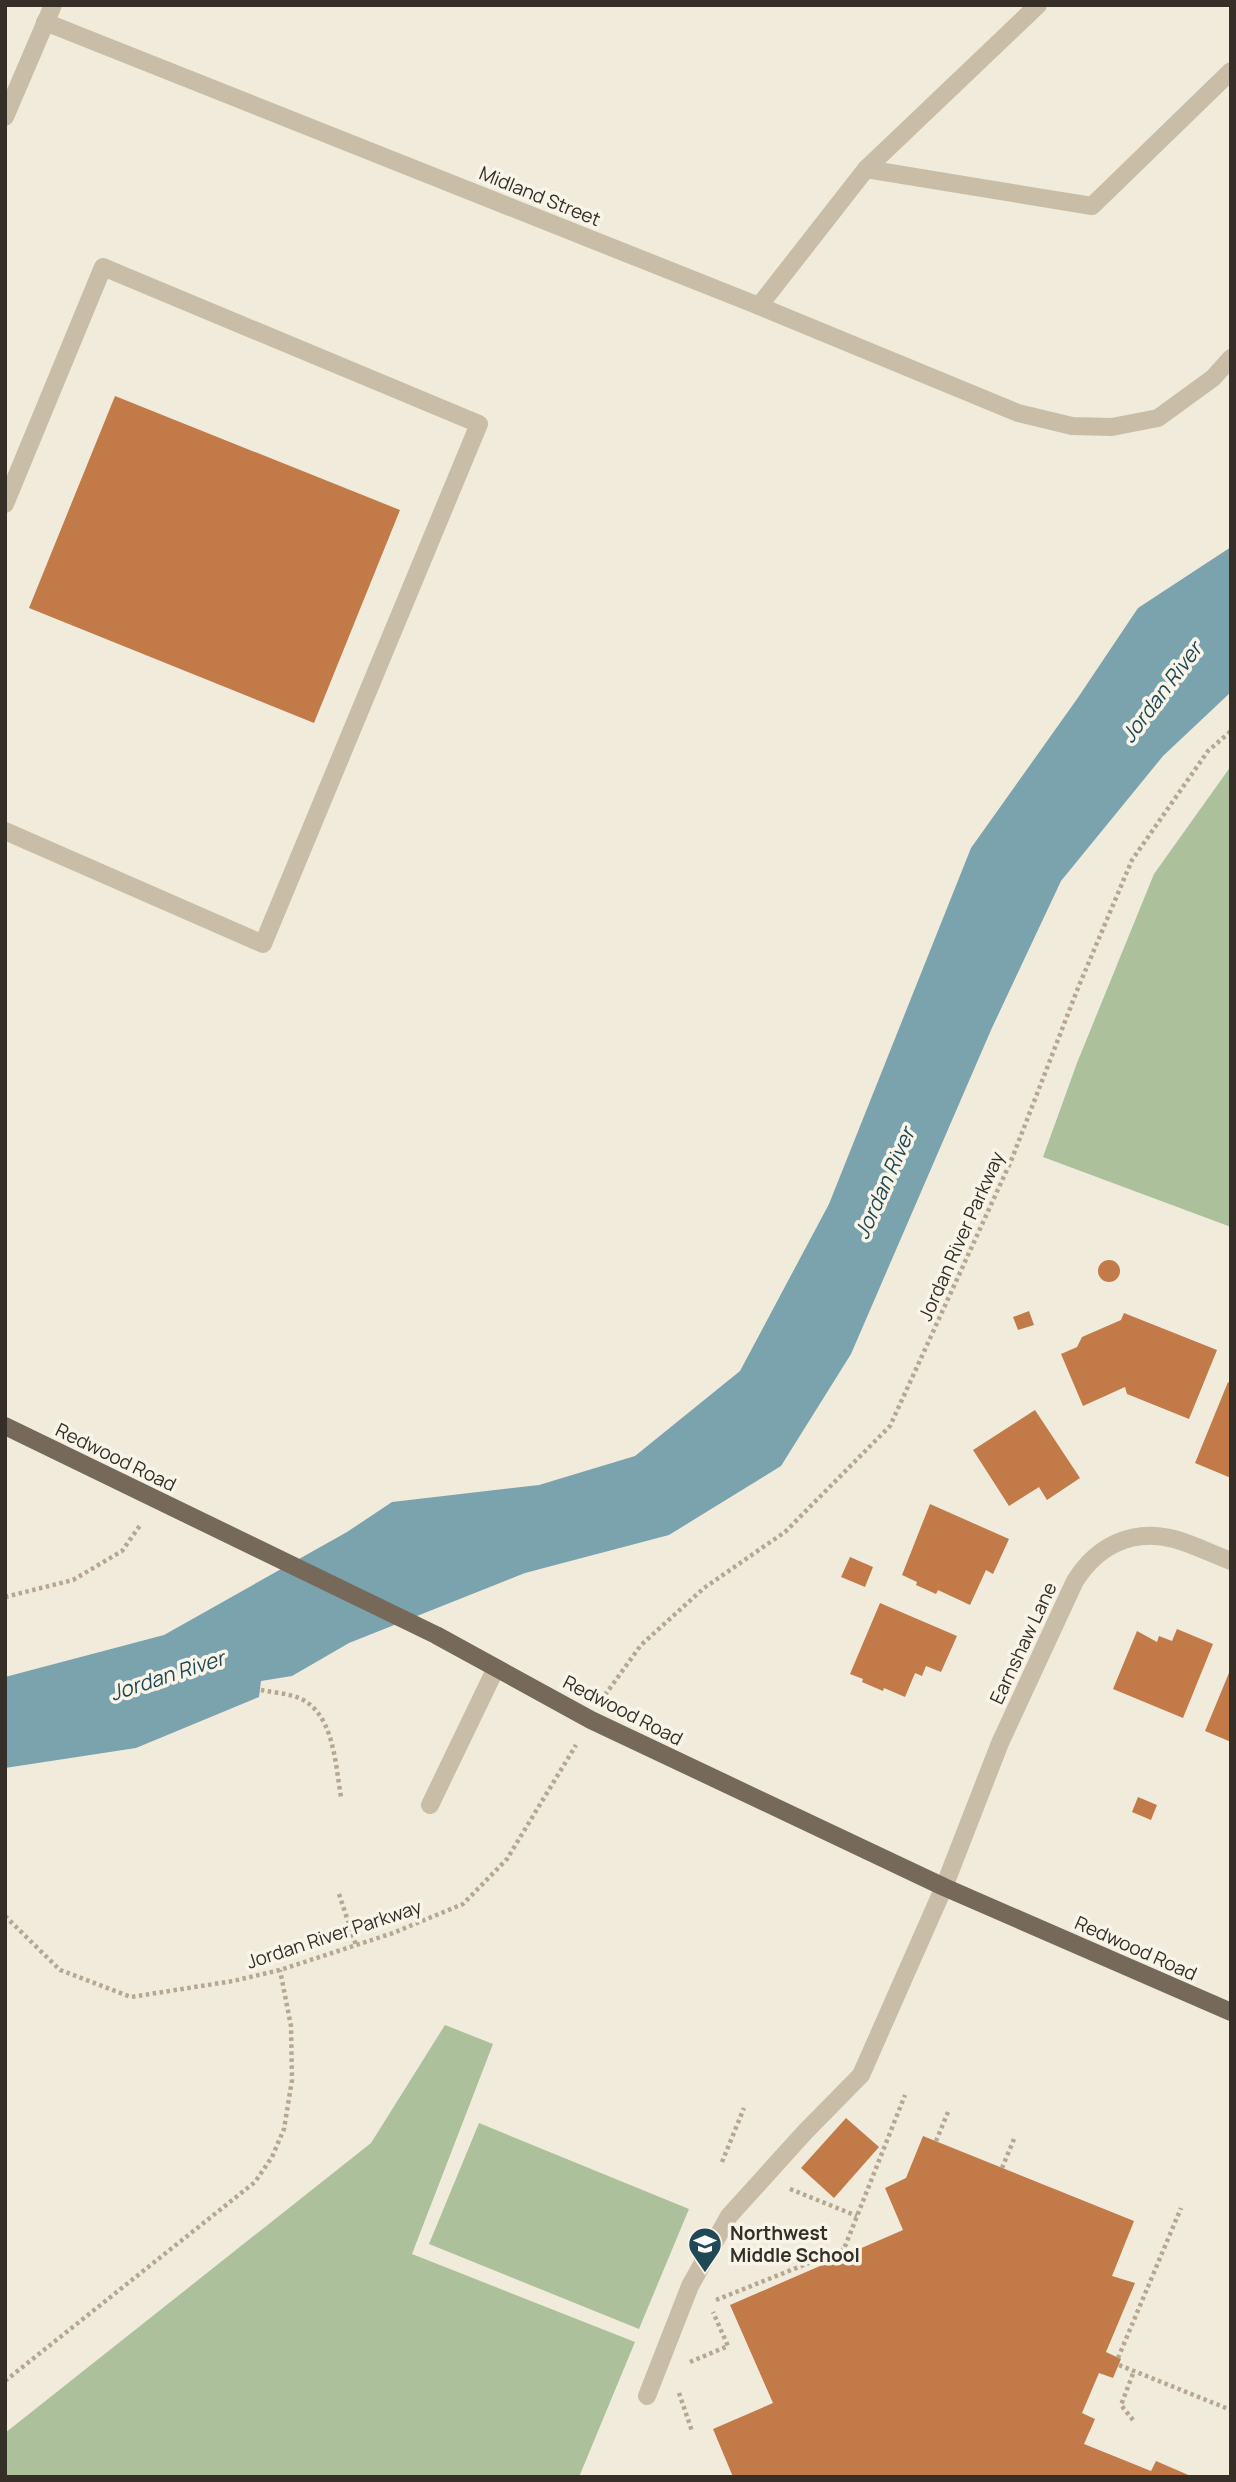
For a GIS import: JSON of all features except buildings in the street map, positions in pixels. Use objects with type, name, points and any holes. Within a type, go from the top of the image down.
[{"type":"main road","name":"Redwood Road","points":[[5,1426],[436,1635],[591,1720],[944,1888],[1231,2012]]},
{"type":"street","points":[[759,306],[866,169],[1038,5]]},
{"type":"street","points":[[5,117],[49,13]]},
{"type":"street","name":"Midland Street","points":[[49,13],[1018,413],[1072,426],[1112,427],[1158,418],[1213,378],[1231,358]]},
{"type":"street","points":[[866,169],[1092,206],[1231,71]]},
{"type":"street","points":[[5,504],[103,267],[479,424],[264,944],[5,831]]},
{"type":"street","name":"Earnshaw Lane","points":[[646,2396],[690,2286],[729,2216],[805,2132],[861,2076],[944,1888],[1000,1743],[1075,1581],[1086,1563],[1102,1551],[1137,1536],[1176,1539],[1231,1561]]},
{"type":"street","points":[[430,1805],[496,1668]]},
{"type":"path","name":"Jordan River Parkway","points":[[615,1678],[641,1645],[704,1588],[785,1532],[890,1426],[1011,1161],[1078,988],[1132,860],[1208,751],[1231,731]]},
{"type":"path","points":[[5,1597],[72,1580],[122,1551],[158,1501]]},
{"type":"path","points":[[261,1690],[296,1696],[315,1709],[327,1727],[341,1797]]},
{"type":"path","name":"Jordan River Parkway","points":[[5,1916],[60,1970],[131,1997],[233,1981],[280,1970],[393,1933],[463,1904],[506,1859],[554,1785]]},
{"type":"path","points":[[339,1894],[356,1945]]},
{"type":"path","points":[[5,2381],[255,2182],[272,2157],[284,2129],[292,2080],[291,2026],[280,1970]]},
{"type":"path","points":[[687,2371],[691,2362],[728,2346],[712,2314],[716,2301],[844,2249],[905,2095]]},
{"type":"path","points":[[722,2162],[744,2108]]},
{"type":"path","points":[[936,2141],[948,2112]]},
{"type":"path","points":[[1002,2168],[1014,2139]]},
{"type":"path","points":[[785,2187],[857,2216]]},
{"type":"path","points":[[1118,2358],[1181,2208]]},
{"type":"path","points":[[1119,2365],[1231,2410]]},
{"type":"path","points":[[1133,2371],[1121,2405],[1133,2420]]},
{"type":"path","points":[[679,2389],[679,2398],[692,2431]]},
{"type":"green space","points":[[1231,766],[1231,1227],[1043,1157],[1077,1063],[1154,874]]},
{"type":"green space","points":[[445,2025],[493,2044],[412,2254],[635,2342],[579,2477],[5,2477],[5,2433],[371,2143]]},
{"type":"green space","points":[[479,2123],[689,2209],[639,2329],[429,2244]]},
{"type":"water","name":"Jordan River","points":[[1231,547],[1231,692],[1163,756],[1061,881],[991,1030],[851,1354],[781,1466],[669,1535],[525,1573],[349,1643],[292,1676],[261,1681],[259,1697],[136,1748],[5,1768],[5,1677],[164,1635],[347,1532],[392,1502],[539,1485],[635,1456],[740,1371],[829,1204],[971,848],[1138,608]]},
{"type":"place","name":"Northwest Middle School","points":[[705,2274]]}]
